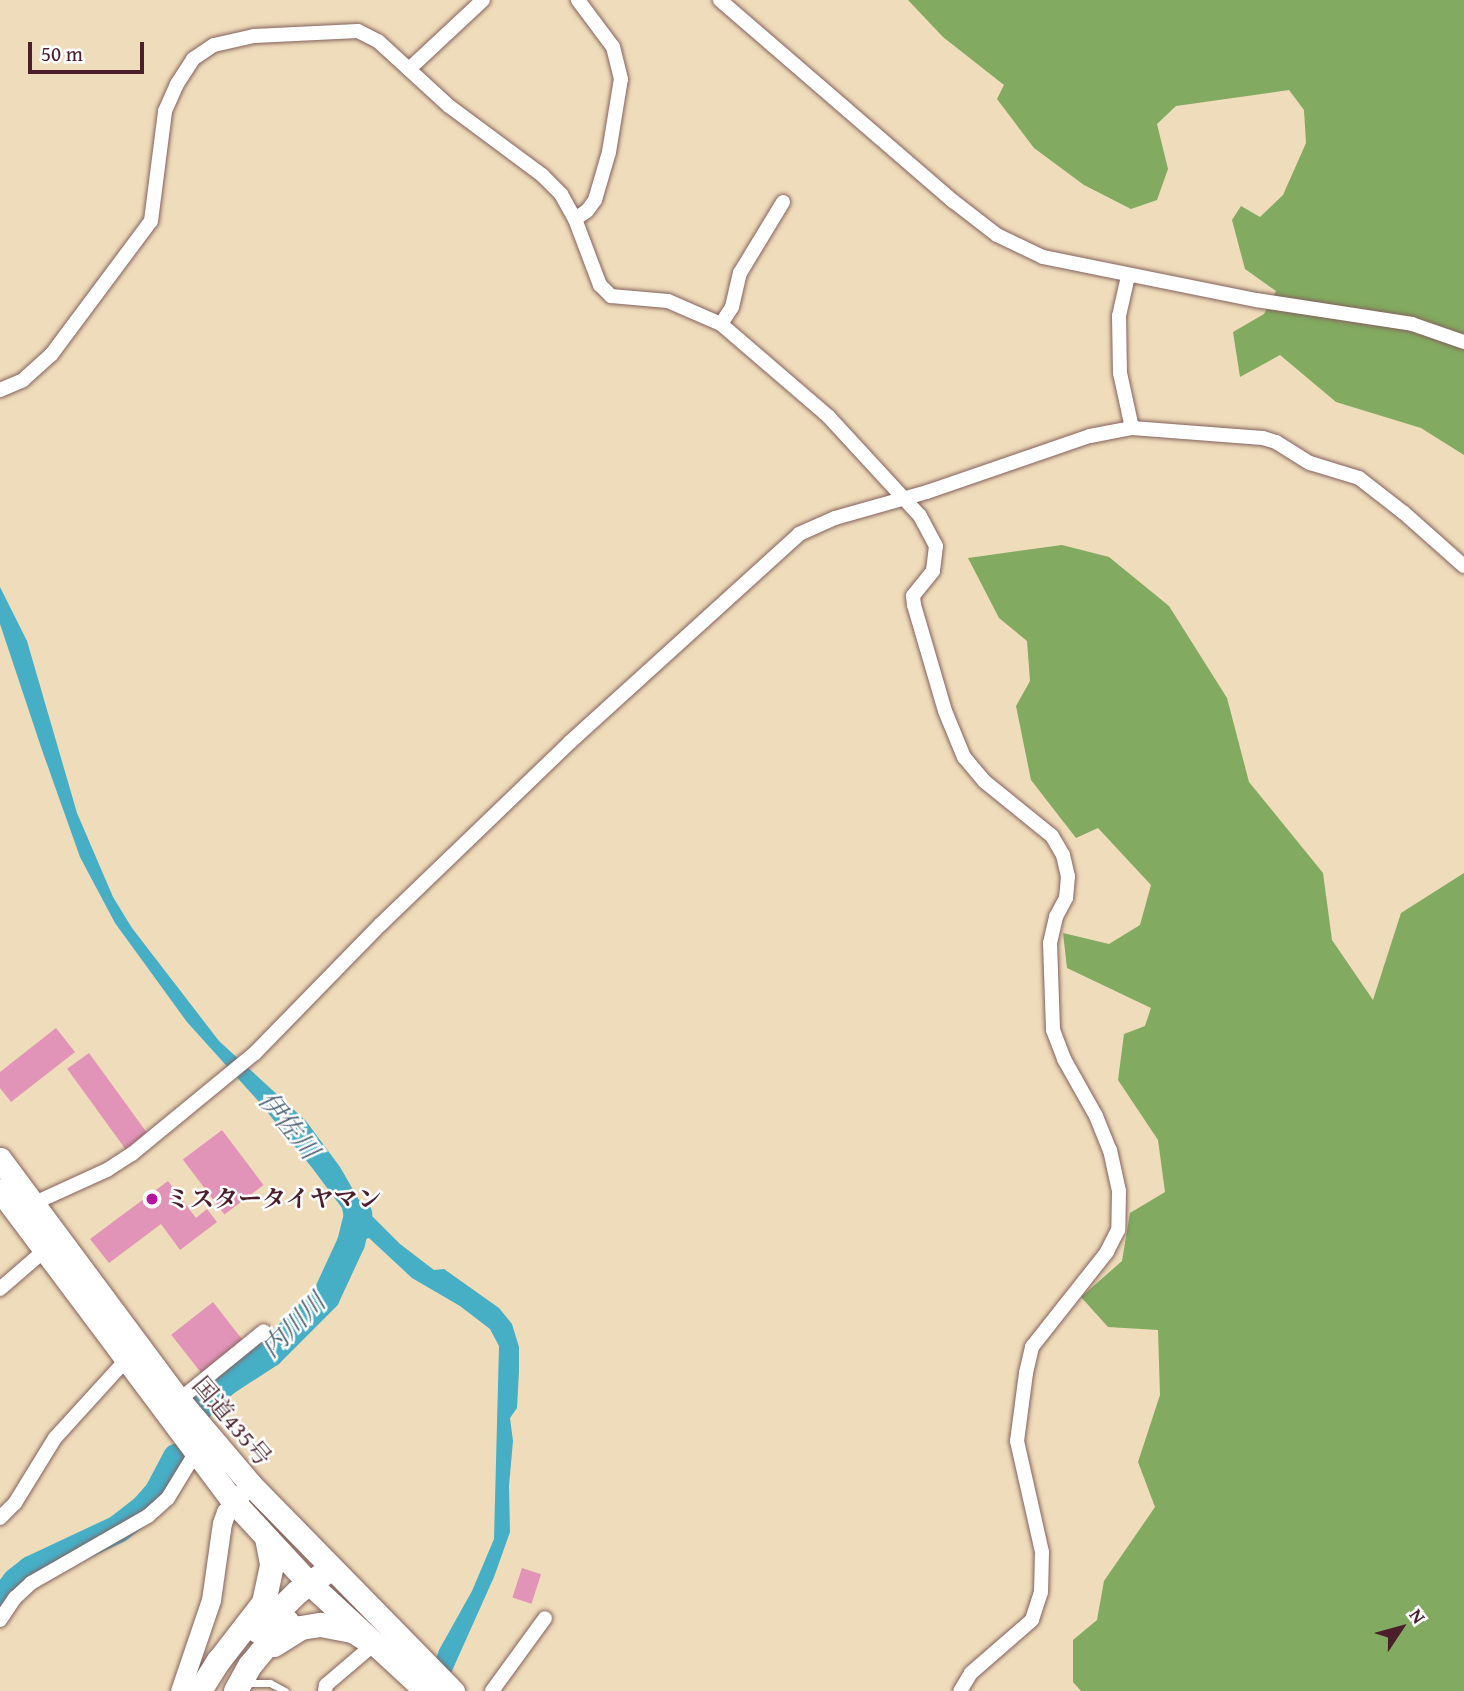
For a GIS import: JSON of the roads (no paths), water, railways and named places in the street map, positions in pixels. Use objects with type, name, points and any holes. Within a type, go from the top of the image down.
[{"type":"highway","name":"国道435号","points":[[0,1159],[44,1250],[233,1501],[313,1586],[374,1644],[423,1679],[452,1690]]},
{"type":"highway","name":"国道435号","points":[[1,1192],[25,1209],[179,1400],[251,1485],[331,1569],[423,1679]]},
{"type":"highway","points":[[200,1691],[219,1661],[264,1604],[272,1564],[267,1539]]},
{"type":"highway","points":[[209,1691],[240,1649],[331,1569]]},
{"type":"highway","points":[[238,1684],[313,1586]]},
{"type":"highway","points":[[238,1684],[279,1641],[311,1626],[340,1627],[374,1644]]},
{"type":"main road","points":[[180,1691],[202,1633],[211,1600],[222,1523],[233,1501],[251,1485]]},
{"type":"street","points":[[409,69],[483,0]]},
{"type":"street","points":[[575,219],[587,211],[594,200],[609,152],[621,79],[613,47],[578,0]]},
{"type":"street","points":[[720,0],[953,201],[997,235],[1043,257],[1128,276],[1412,324],[1464,342]]},
{"type":"street","points":[[0,390],[23,380],[51,355],[151,221],[165,111],[177,83],[192,59],[214,45],[254,36],[358,31],[378,41],[449,106],[542,175],[561,194],[575,219],[600,285],[611,296],[668,301],[721,324],[828,416],[920,516],[936,546],[933,570],[913,596],[914,605],[945,711],[964,757],[984,781],[1052,836],[1063,855],[1068,876],[1066,898],[1056,917],[1050,943],[1053,1030],[1064,1059],[1096,1116],[1110,1150],[1119,1191],[1118,1230],[1107,1252],[1032,1347],[1026,1373],[1017,1441],[1042,1552],[1041,1592],[1032,1620],[971,1673],[960,1691]]},
{"type":"street","points":[[721,324],[732,307],[740,273],[783,202]]},
{"type":"street","points":[[1128,276],[1119,316],[1120,373],[1132,428]]},
{"type":"street","points":[[25,1209],[107,1170],[132,1154],[255,1053],[381,924],[570,742],[799,534],[835,518],[903,496],[927,492],[1090,436],[1132,428],[1263,438],[1276,442],[1310,463],[1359,478],[1464,566]]},
{"type":"street","points":[[0,1289],[44,1250]]},
{"type":"street","points":[[179,1400],[264,1331]]},
{"type":"street","points":[[0,1518],[15,1503],[55,1438],[126,1360]]},
{"type":"street","points":[[0,1620],[15,1598],[31,1583],[148,1516],[168,1498],[196,1452]]},
{"type":"street","points":[[492,1691],[545,1618]]},
{"type":"street","points":[[325,1691],[326,1685],[374,1644]]},
{"type":"lane","points":[[238,1684],[260,1682],[285,1691]]},
{"type":"water","name":"伊佐川","points":[[0,587],[27,641],[77,813],[113,897],[132,928],[219,1041],[306,1121],[340,1167],[363,1207],[400,1244],[434,1270],[444,1269],[499,1308],[512,1324],[519,1347],[519,1371],[517,1408],[510,1418],[513,1441],[509,1486],[510,1532],[494,1577],[443,1691],[426,1691],[439,1650],[472,1591],[494,1539],[499,1346],[490,1329],[460,1306],[412,1278],[369,1238],[358,1241],[346,1227],[342,1208],[313,1169],[260,1103],[187,1022],[115,923],[80,857],[42,750],[0,624]]},
{"type":"waterway","name":"内川川","points":[[195,1412],[224,1383],[270,1353],[326,1297],[351,1243],[358,1214]]},
{"type":"waterway","name":"内川川","points":[[0,1602],[16,1582],[31,1570],[118,1529],[144,1509],[158,1493],[177,1458]]},
{"type":"place","name":"ミスタータイヤマン","points":[[152,1199]]}]
